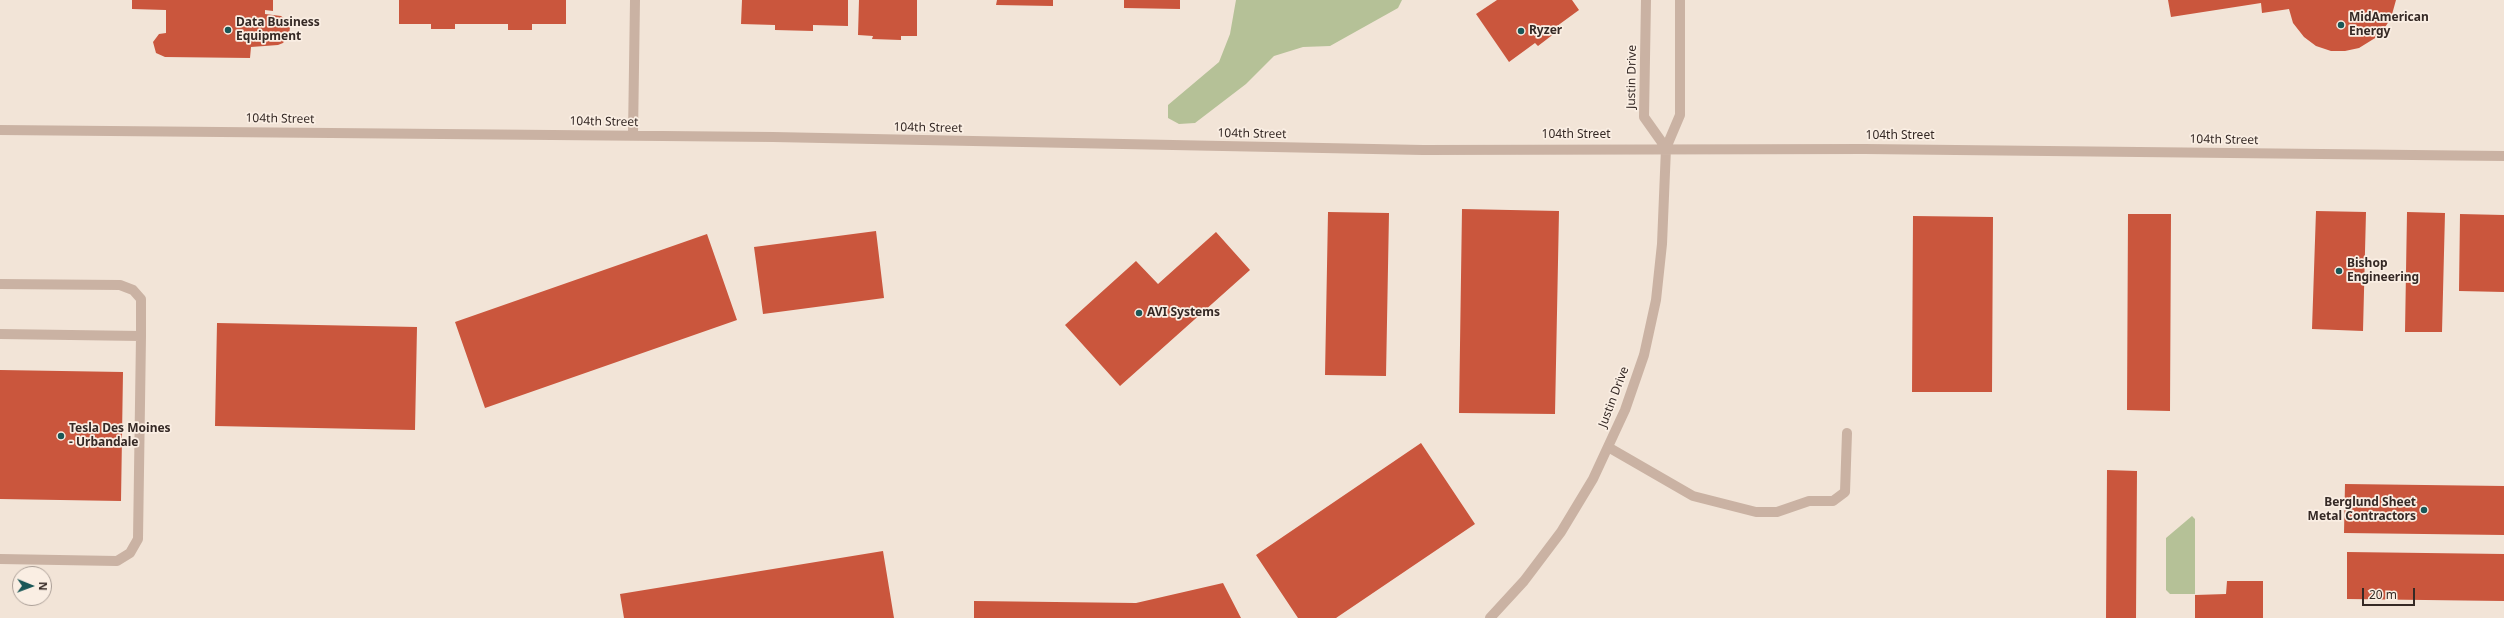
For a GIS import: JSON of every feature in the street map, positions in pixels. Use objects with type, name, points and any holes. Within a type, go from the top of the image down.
[{"type":"street","points":[[633,135],[635,0]]},
{"type":"street","name":"Justin Drive","points":[[1646,0],[1644,117],[1666,148]]},
{"type":"street","name":"Justin Drive","points":[[1490,618],[1524,581],[1561,532],[1593,479],[1625,410],[1644,354],[1656,300],[1662,244],[1666,148],[1680,115],[1680,0]]},
{"type":"street","name":"104th Street","points":[[0,130],[633,135],[1278,148],[1666,148],[2504,156]]},
{"type":"street","points":[[0,284],[120,285],[133,290],[141,299],[138,539],[130,553],[117,561],[0,559]]},
{"type":"street","points":[[0,334],[141,336]]},
{"type":"street","points":[[1608,447],[1693,496],[1756,512],[1777,512],[1809,501],[1833,501],[1844,492],[1847,433]]},
{"type":"green space","points":[[1236,0],[1402,0],[1398,8],[1330,46],[1303,47],[1274,56],[1246,84],[1195,123],[1179,124],[1168,118],[1168,105],[1219,62],[1230,34]]},
{"type":"green space","points":[[2192,516],[2195,519],[2195,594],[2170,594],[2166,590],[2166,538]]},
{"type":"building","name":"Data Business Equipment","points":[[132,0],[273,0],[273,11],[265,10],[265,14],[281,16],[286,20],[290,27],[289,35],[283,43],[278,45],[251,47],[250,58],[165,57],[156,53],[153,42],[159,34],[166,33],[166,10],[132,9]]},
{"type":"building","points":[[399,0],[566,0],[566,24],[532,24],[532,30],[508,30],[508,24],[455,24],[455,29],[431,29],[431,24],[399,24]]},
{"type":"building","points":[[742,0],[848,0],[848,26],[813,25],[813,31],[775,30],[775,25],[741,24]]},
{"type":"building","points":[[859,0],[917,0],[917,36],[901,36],[901,40],[872,39],[873,36],[858,35]]},
{"type":"building","points":[[997,0],[1053,0],[1053,6],[996,5]]},
{"type":"building","points":[[1124,0],[1180,0],[1180,9],[1124,8]]},
{"type":"building","name":"Ryzer","points":[[1497,0],[1572,0],[1579,10],[1553,29],[1555,33],[1538,46],[1535,43],[1509,62],[1476,14]]},
{"type":"building","name":"MidAmerican Energy","points":[[2168,0],[2396,0],[2391,18],[2380,35],[2359,48],[2345,51],[2331,51],[2316,46],[2304,37],[2293,23],[2289,9],[2262,13],[2261,3],[2171,17]]},
{"type":"building","points":[[1462,209],[1559,211],[1555,414],[1459,413]]},
{"type":"building","name":"Bishop Engineering","points":[[2316,211],[2366,212],[2363,331],[2312,329]]},
{"type":"building","points":[[1328,212],[1389,213],[1386,376],[1325,375]]},
{"type":"building","points":[[2407,212],[2445,213],[2442,332],[2405,332]]},
{"type":"building","points":[[2128,214],[2171,214],[2170,411],[2127,410]]},
{"type":"building","points":[[2460,214],[2504,215],[2504,292],[2459,291]]},
{"type":"building","points":[[1913,216],[1993,217],[1992,392],[1912,392]]},
{"type":"building","points":[[876,231],[884,298],[763,314],[754,247]]},
{"type":"building","name":"AVI Systems","points":[[1216,232],[1250,270],[1120,386],[1065,325],[1136,261],[1158,284]]},
{"type":"building","points":[[707,234],[737,320],[485,408],[455,322]]},
{"type":"building","points":[[217,323],[417,327],[415,430],[215,426]]},
{"type":"building","name":"Tesla Des Moines - Urbandale","points":[[0,370],[123,372],[121,501],[0,499]]},
{"type":"building","points":[[1421,443],[1475,524],[1336,618],[1298,618],[1256,555]]},
{"type":"building","points":[[2107,470],[2137,471],[2136,618],[2106,618]]},
{"type":"building","name":"Berglund Sheet Metal Contractors","points":[[2345,484],[2504,486],[2504,535],[2344,533]]},
{"type":"building","points":[[883,551],[894,618],[624,618],[620,594]]},
{"type":"building","points":[[2347,552],[2504,554],[2504,601],[2347,599]]},
{"type":"building","points":[[2227,581],[2263,581],[2263,618],[2195,618],[2195,595],[2226,594]]},
{"type":"building","points":[[1223,583],[1241,618],[974,618],[974,601],[1136,603]]},
{"type":"place","name":"MidAmerican Energy","points":[[2341,25]]},
{"type":"place","name":"Data Business Equipment","points":[[228,30]]},
{"type":"place","name":"Ryzer","points":[[1521,31]]},
{"type":"place","name":"Bishop Engineering","points":[[2339,271]]},
{"type":"place","name":"AVI Systems","points":[[1139,313]]},
{"type":"place","name":"Tesla Des Moines - Urbandale","points":[[61,436]]},
{"type":"place","name":"Berglund Sheet Metal Contractors","points":[[2424,510]]}]
